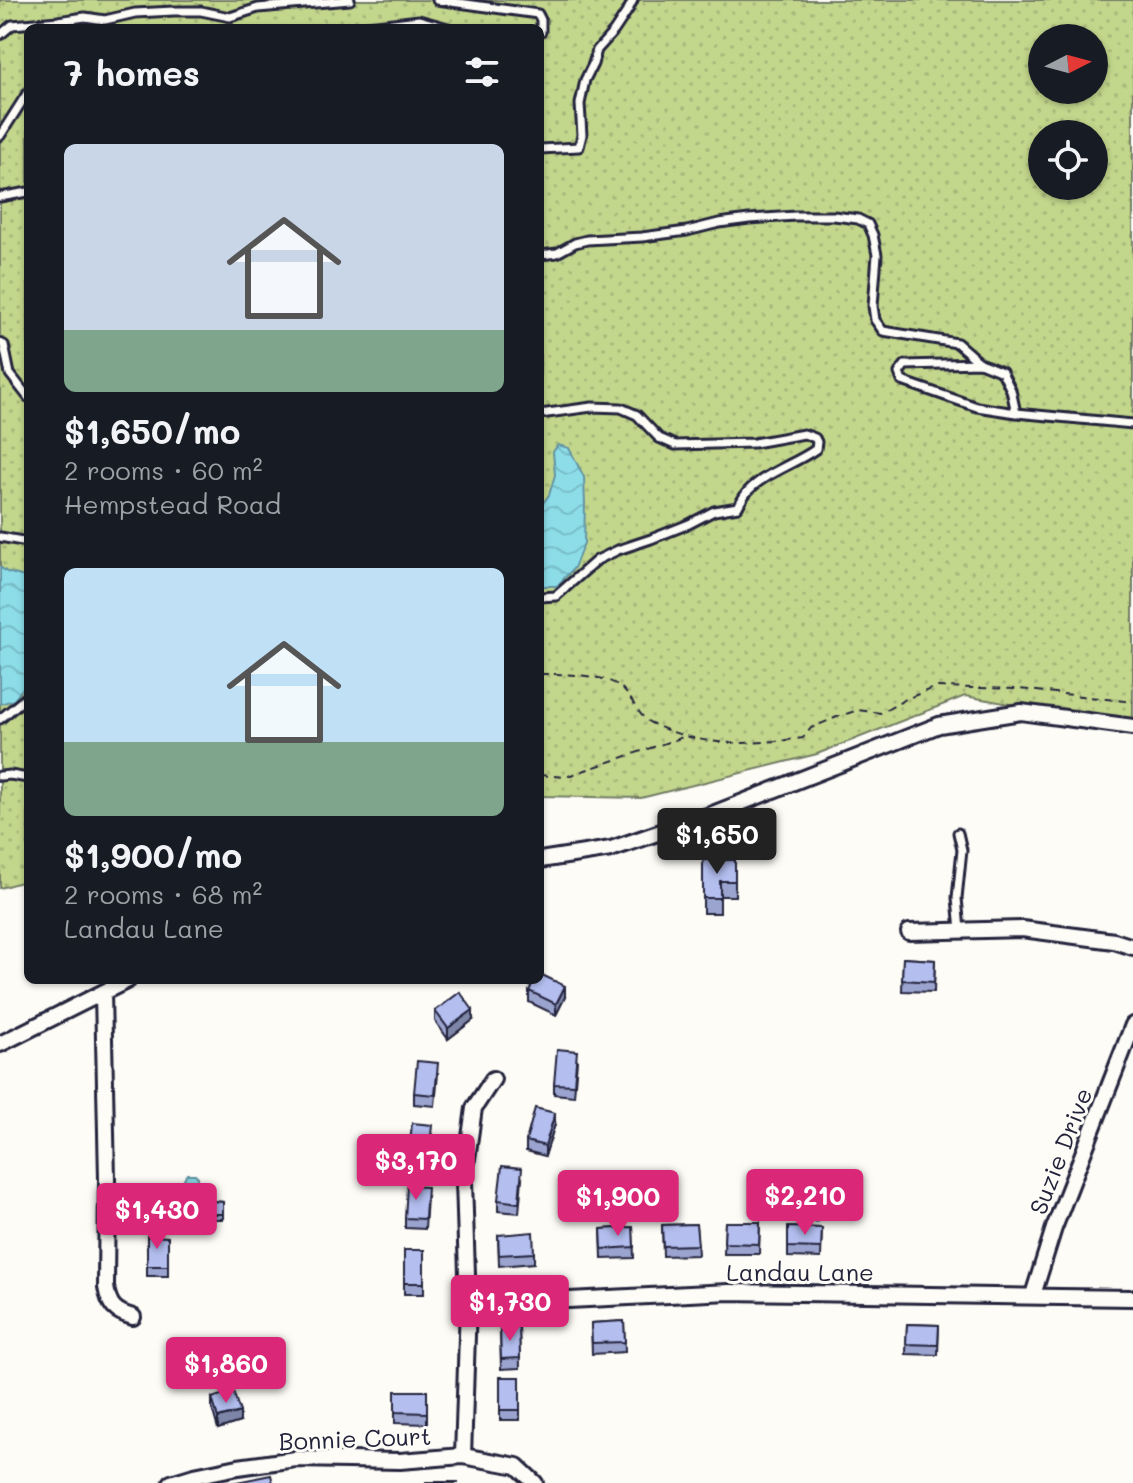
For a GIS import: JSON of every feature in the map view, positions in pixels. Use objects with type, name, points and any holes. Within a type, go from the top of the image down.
[{"type":"street","points":[[544,859],[611,849],[696,820],[939,725],[1021,712],[1133,727]]},
{"type":"street","points":[[909,932],[1022,929],[1114,941],[1133,947]]},
{"type":"street","points":[[0,1044],[120,984]]},
{"type":"street","points":[[103,993],[106,1287],[114,1310],[133,1317]]},
{"type":"street","name":"Suzie Drive","points":[[1033,1295],[1054,1228],[1133,1025]]},
{"type":"street","points":[[463,1456],[468,1305],[464,1181],[474,1108],[493,1079]]},
{"type":"street","name":"Landau Lane","points":[[468,1305],[729,1292],[1133,1298]]},
{"type":"street","name":"Bonnie Court","points":[[174,1483],[238,1467],[296,1459],[400,1461],[463,1456],[517,1466],[535,1483]]},
{"type":"lane","points":[[0,35],[12,25],[85,17],[105,20],[135,13],[201,11],[230,17],[258,8],[350,0]]},
{"type":"lane","points":[[437,0],[538,14],[541,24]]},
{"type":"lane","points":[[495,7],[504,0]]},
{"type":"lane","points":[[544,149],[579,147],[582,135],[580,104],[585,80],[597,50],[614,31],[633,0]]},
{"type":"lane","points":[[385,24],[419,20],[434,24]]},
{"type":"lane","points":[[0,136],[24,98]]},
{"type":"lane","points":[[0,197],[24,193]]},
{"type":"lane","points":[[544,255],[557,253],[587,240],[657,235],[734,221],[796,216],[858,219],[868,224],[873,235],[877,255],[873,306],[875,320],[883,331],[957,343],[980,363],[1002,372],[1011,390],[1016,413]]},
{"type":"lane","points":[[0,343],[4,345],[10,374],[24,392]]},
{"type":"lane","points":[[980,363],[905,365],[899,373],[902,381],[977,407],[1133,424]]},
{"type":"lane","points":[[544,413],[592,407],[621,408],[637,415],[659,438],[675,445],[754,443],[804,434],[817,442],[816,449],[748,491],[738,507],[714,511],[689,524],[618,550],[597,560],[556,596],[544,597]]},
{"type":"lane","points":[[0,537],[24,541]]},
{"type":"lane","points":[[0,719],[24,699]]},
{"type":"lane","points":[[0,776],[24,777]]},
{"type":"lane","points":[[958,833],[962,850],[957,898],[960,930]]},
{"type":"path","points":[[544,674],[592,676],[619,685],[648,722],[683,737],[734,744],[803,738],[811,728],[837,717],[858,710],[881,713],[936,687],[1020,689],[1133,702]]},
{"type":"path","points":[[544,775],[565,777],[683,737]]},
{"type":"green space","points":[[0,0],[1133,0],[1133,726],[965,696],[817,754],[641,798],[544,796],[544,24],[24,24],[24,881],[0,888]]},
{"type":"water","points":[[558,445],[569,448],[584,477],[584,543],[574,568],[557,586],[544,586],[544,502],[555,475],[553,452]]},
{"type":"water","points":[[0,567],[24,577],[24,686],[14,700],[0,704]]},
{"type":"water","points":[[187,1174],[198,1177],[197,1193],[191,1200],[185,1197],[183,1191]]},
{"type":"water","points":[[794,1208],[818,1209],[818,1222],[793,1221]]},
{"type":"building","points":[[703,860],[735,860],[735,881],[720,881],[720,898],[703,898]]},
{"type":"building","points":[[903,958],[935,960],[934,982],[902,980]]},
{"type":"building","points":[[544,976],[565,986],[556,1004],[529,991],[532,984],[544,984]]},
{"type":"building","points":[[460,992],[473,1010],[448,1028],[435,1011]]},
{"type":"building","points":[[557,1049],[577,1051],[574,1085],[554,1084]]},
{"type":"building","points":[[417,1061],[438,1063],[435,1095],[414,1093]]},
{"type":"building","points":[[535,1108],[555,1113],[545,1146],[526,1141]]},
{"type":"building","points":[[412,1123],[432,1125],[429,1157],[409,1154]]},
{"type":"building","points":[[502,1166],[522,1168],[519,1203],[498,1200]]},
{"type":"building","points":[[407,1186],[427,1187],[425,1219],[405,1218]]},
{"type":"building","points":[[212,1201],[223,1202],[223,1214],[212,1214]]},
{"type":"building","points":[[725,1222],[760,1222],[759,1244],[724,1243]]},
{"type":"building","points":[[696,1224],[698,1245],[663,1246],[662,1225]]},
{"type":"building","points":[[633,1227],[634,1247],[602,1249],[601,1229]]},
{"type":"building","points":[[788,1227],[822,1228],[821,1248],[788,1247]]},
{"type":"building","points":[[533,1232],[534,1253],[499,1255],[498,1235]]},
{"type":"building","points":[[147,1236],[168,1237],[168,1266],[147,1266]]},
{"type":"building","points":[[404,1250],[424,1250],[424,1283],[404,1283]]},
{"type":"building","points":[[624,1321],[625,1342],[592,1343],[591,1323]]},
{"type":"building","points":[[907,1324],[939,1325],[938,1345],[906,1344]]},
{"type":"building","points":[[500,1327],[519,1327],[520,1358],[501,1359]]},
{"type":"building","points":[[500,1377],[520,1377],[520,1410],[500,1410]]},
{"type":"building","points":[[233,1391],[240,1412],[218,1418],[212,1398]]},
{"type":"building","points":[[395,1391],[427,1391],[427,1413],[395,1412]]},
{"type":"building","points":[[271,1475],[273,1483],[232,1483]]}]
